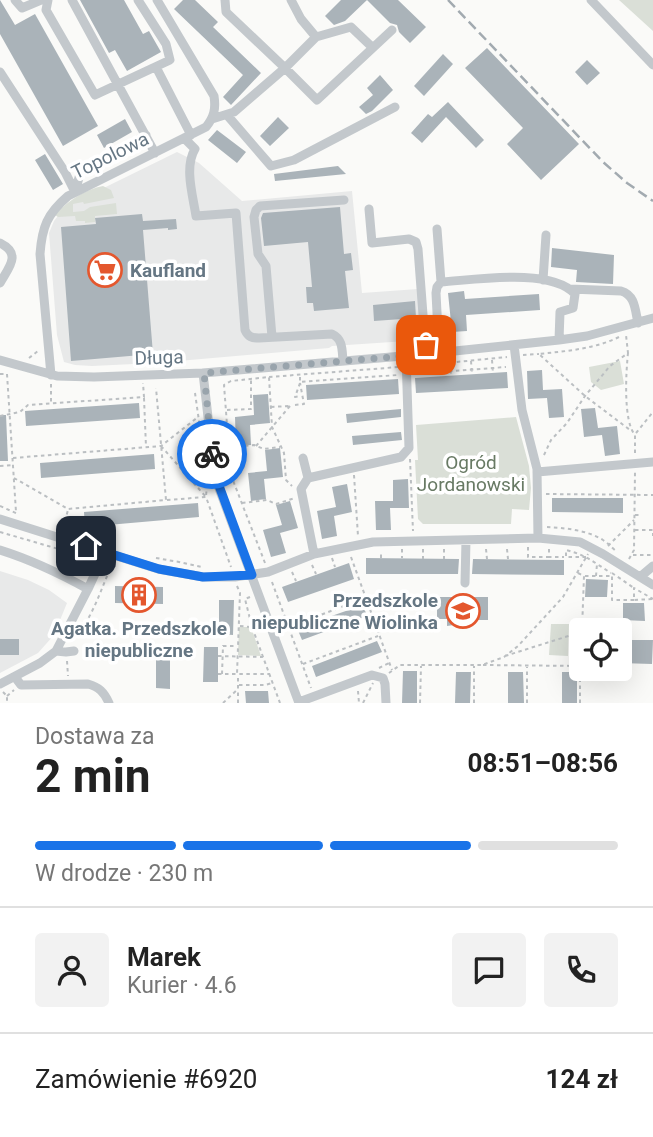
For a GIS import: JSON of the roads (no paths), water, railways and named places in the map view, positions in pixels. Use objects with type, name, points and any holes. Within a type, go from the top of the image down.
[{"type":"street","points":[[15,0],[22,8],[41,0]]},
{"type":"street","points":[[48,0],[46,10],[96,95],[170,60],[166,44],[138,0]]},
{"type":"street","points":[[72,0],[155,153]]},
{"type":"street","points":[[157,0],[214,96],[216,108],[212,119]]},
{"type":"street","points":[[225,0],[226,12],[317,100],[392,30]]},
{"type":"street","points":[[291,0],[301,19],[316,37]]},
{"type":"street","points":[[591,0],[653,65]]},
{"type":"street","points":[[212,119],[234,112],[316,37],[351,27],[373,48]]},
{"type":"street","points":[[156,67],[195,149],[190,168],[196,216],[236,213],[247,335],[252,338],[332,334],[338,337],[341,344],[343,361]]},
{"type":"street","points":[[0,72],[65,172],[75,192]]},
{"type":"street","points":[[227,115],[271,166],[294,160],[395,107]]},
{"type":"street","name":"Topolowa","points":[[51,375],[40,254],[42,237],[50,215],[75,192],[206,127],[212,119]]},
{"type":"street","points":[[75,192],[80,174],[146,135]]},
{"type":"street","points":[[272,337],[266,266],[258,254],[254,217],[256,210],[260,206],[344,200]]},
{"type":"street","points":[[369,209],[373,243],[410,239],[418,249],[426,354]]},
{"type":"street","points":[[437,229],[442,282]]},
{"type":"street","points":[[543,280],[546,235]]},
{"type":"street","points":[[0,243],[8,247],[12,260],[0,284]]},
{"type":"street","points":[[439,352],[436,286],[442,282],[519,276],[570,289],[621,291],[632,298],[638,323]]},
{"type":"street","points":[[559,340],[560,312],[573,308],[575,294],[570,289]]},
{"type":"street","name":"Długa","points":[[0,360],[51,375],[94,377],[204,373],[559,340],[653,318]]},
{"type":"street","points":[[338,337],[350,334]]},
{"type":"street","points":[[514,345],[523,410],[537,470],[538,538]]},
{"type":"street","points":[[313,559],[301,489],[308,478],[401,457],[409,448],[406,356]]},
{"type":"street","points":[[204,373],[213,461],[218,483],[299,702],[372,675],[383,678],[386,703]]},
{"type":"street","points":[[303,458],[308,478]]},
{"type":"street","points":[[537,470],[635,460],[653,462]]},
{"type":"street","points":[[0,519],[159,569],[203,577],[235,577],[268,572],[347,546],[373,542],[538,538],[580,542],[653,585]]},
{"type":"street","points":[[465,583],[466,540]]},
{"type":"street","points":[[0,550],[28,559],[88,589]]},
{"type":"street","points":[[0,687],[65,651],[105,552]]},
{"type":"street","points":[[640,577],[653,566]]},
{"type":"street","points":[[15,677],[21,685],[88,684],[97,687],[109,703]]},
{"type":"railway","points":[[448,0],[603,162],[653,201]]},
{"type":"place","name":"Kaufland","points":[[105,270]]},
{"type":"place","name":"Agatka. Przedszkole niepubliczne","points":[[139,595]]},
{"type":"place","name":"Przedszkole niepubliczne Wiolinka","points":[[463,611]]},
{"type":"park label","name":"Ogród Jordanowski","points":[[471,473]]}]
